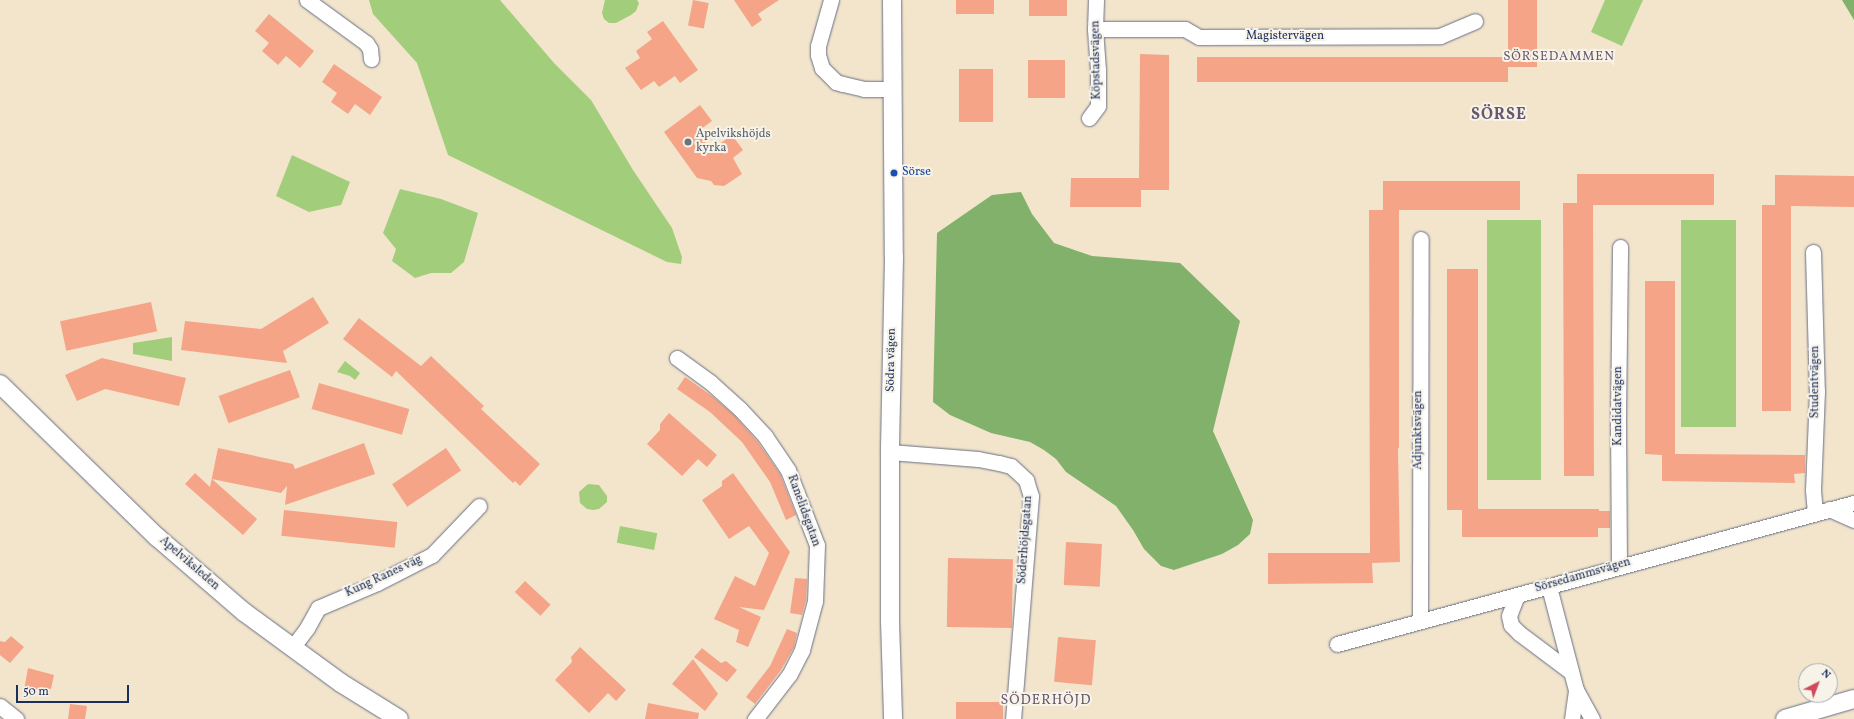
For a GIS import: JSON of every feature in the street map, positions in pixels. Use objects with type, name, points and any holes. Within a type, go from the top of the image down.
[{"type":"street","points":[[307,0],[366,43],[370,50],[371,59]]},
{"type":"street","points":[[831,0],[818,46],[818,55],[822,68],[836,82],[864,89],[892,89]]},
{"type":"street","name":"Södra vägen","points":[[892,0],[894,257],[890,452],[890,621],[893,719]]},
{"type":"street","name":"Köpstadsvägen","points":[[1089,118],[1098,106],[1098,70],[1095,29],[1096,0]]},
{"type":"street","name":"Magistervägen","points":[[1095,29],[1185,29],[1199,37],[1440,36],[1475,21]]},
{"type":"street","name":"Adjunktsvägen","points":[[1420,621],[1421,239]]},
{"type":"street","name":"Kandidatvägen","points":[[1619,566],[1618,417],[1620,247]]},
{"type":"street","name":"Studentvägen","points":[[1813,252],[1817,391],[1813,490],[1822,511]]},
{"type":"street","name":"Ranelidsgatan","points":[[677,358],[710,382],[740,409],[765,436],[788,470],[817,545],[815,601],[802,650],[789,675],[755,719]]},
{"type":"street","name":"Apelviksleden","points":[[0,384],[157,537],[244,612],[341,683],[399,719]]},
{"type":"street","name":"Söderhöjdsgatan","points":[[890,452],[964,457],[1000,463],[1011,466],[1026,480],[1031,496],[1013,719]]},
{"type":"street","name":"Sörsedammsvägen","points":[[1337,644],[1854,503]]},
{"type":"street","name":"Kung Ranes väg","points":[[292,648],[307,628],[318,608],[377,583],[432,554],[479,506]]},
{"type":"street","points":[[1822,511],[1854,520]]},
{"type":"street","points":[[1549,587],[1576,690],[1592,719]]},
{"type":"street","points":[[1517,595],[1509,616],[1511,625],[1519,633],[1571,672]]},
{"type":"street","points":[[1572,719],[1576,690]]},
{"type":"street","points":[[1786,719],[1854,699]]},
{"type":"street","points":[[0,706],[16,719]]},
{"type":"green space","points":[[369,0],[500,0],[554,63],[591,100],[633,170],[672,228],[682,257],[681,264],[667,262],[448,155],[417,63],[373,14]]},
{"type":"green space","points":[[605,0],[637,0],[639,3],[636,11],[631,15],[616,23],[609,23],[604,19],[602,13]]},
{"type":"green space","points":[[1605,0],[1643,0],[1622,46],[1591,32]]},
{"type":"green space","points":[[1842,0],[1854,0],[1854,20]]},
{"type":"green space","points":[[292,155],[350,182],[341,205],[309,212],[276,196]]},
{"type":"green space","points":[[400,189],[441,199],[478,213],[464,262],[451,273],[431,273],[415,278],[392,261],[396,249],[383,233]]},
{"type":"green space","points":[[1021,192],[1032,214],[1054,243],[1092,256],[1180,263],[1240,321],[1213,431],[1253,520],[1250,534],[1238,545],[1222,554],[1174,570],[1161,566],[1144,549],[1116,506],[1066,472],[1056,459],[1044,450],[1030,442],[991,433],[950,415],[933,402],[937,233],[992,195]]},
{"type":"green space","points":[[1487,220],[1541,220],[1541,480],[1487,480]]},
{"type":"green space","points":[[1681,220],[1736,220],[1736,427],[1681,427]]},
{"type":"green space","points":[[172,337],[172,361],[133,354],[133,343]]},
{"type":"green space","points":[[345,361],[360,373],[355,380],[350,376],[337,372]]},
{"type":"green space","points":[[588,484],[599,485],[607,496],[607,502],[599,509],[587,509],[580,503],[579,492]]},
{"type":"green space","points":[[620,526],[657,533],[654,550],[617,543]]},
{"type":"building","points":[[693,0],[709,3],[704,29],[688,26]]},
{"type":"building","points":[[734,0],[779,0],[758,14],[762,20],[752,27]]},
{"type":"building","points":[[956,0],[994,0],[994,14],[956,14]]},
{"type":"building","points":[[1029,0],[1067,0],[1067,16],[1029,16]]},
{"type":"building","points":[[1508,0],[1537,0],[1537,67],[1508,67]]},
{"type":"building","points":[[269,14],[314,51],[300,68],[286,56],[278,65],[262,51],[269,43],[255,31]]},
{"type":"building","points":[[663,21],[698,70],[680,83],[675,76],[659,87],[654,81],[641,90],[625,68],[640,58],[636,51],[652,39],[647,32]]},
{"type":"building","points":[[1140,54],[1169,55],[1169,190],[1141,190],[1141,207],[1070,207],[1071,178],[1139,178]]},
{"type":"building","points":[[1197,57],[1508,57],[1508,82],[1197,82]]},
{"type":"building","points":[[1028,60],[1065,60],[1065,98],[1028,98]]},
{"type":"building","points":[[334,64],[382,97],[370,115],[355,104],[348,114],[331,102],[337,93],[322,82]]},
{"type":"building","points":[[959,69],[993,69],[993,122],[959,122]]},
{"type":"building","name":"Apelvikshöjds kyrka","points":[[700,105],[712,121],[697,132],[711,150],[732,135],[743,150],[733,158],[742,174],[724,186],[714,185],[711,181],[697,178],[664,132]]},
{"type":"building","points":[[1577,174],[1714,174],[1714,205],[1593,205],[1594,476],[1564,476],[1563,203],[1577,203]]},
{"type":"building","points":[[1775,175],[1854,176],[1854,207],[1791,206],[1791,411],[1762,411],[1762,205],[1775,205]]},
{"type":"building","points":[[1383,181],[1520,181],[1520,210],[1399,210],[1398,448],[1400,562],[1372,563],[1373,583],[1268,584],[1268,553],[1370,553],[1369,210],[1383,210]]},
{"type":"building","points":[[1447,269],[1478,269],[1478,509],[1599,509],[1599,511],[1610,511],[1610,528],[1598,528],[1598,537],[1462,537],[1462,510],[1447,510]]},
{"type":"building","points":[[1645,281],[1675,281],[1675,454],[1805,455],[1805,473],[1794,474],[1795,483],[1662,481],[1662,455],[1645,454]]},
{"type":"building","points":[[313,297],[329,323],[283,351],[287,363],[181,350],[185,321],[261,329]]},
{"type":"building","points":[[151,302],[157,331],[66,351],[60,321]]},
{"type":"building","points":[[359,318],[421,366],[431,356],[484,406],[481,409],[540,464],[520,486],[515,481],[513,483],[396,371],[392,377],[343,339]]},
{"type":"building","points":[[102,358],[186,378],[179,406],[105,389],[77,401],[65,375]]},
{"type":"building","points":[[290,370],[300,397],[229,423],[219,396]]},
{"type":"building","points":[[685,377],[712,396],[734,415],[758,442],[780,474],[796,515],[786,520],[770,482],[742,442],[710,412],[677,389]]},
{"type":"building","points":[[319,383],[409,409],[402,435],[312,409]]},
{"type":"building","points":[[669,413],[717,455],[707,467],[698,459],[682,476],[647,444],[660,430],[660,424]]},
{"type":"building","points":[[364,443],[375,474],[285,505],[287,486],[281,493],[212,479],[257,519],[243,535],[185,484],[195,473],[210,487],[218,448],[293,464],[295,469]]},
{"type":"building","points":[[446,448],[461,470],[407,507],[392,484]]},
{"type":"building","points":[[733,473],[790,552],[764,610],[739,607],[761,617],[748,647],[736,642],[739,630],[714,619],[735,576],[755,586],[769,553],[749,526],[729,539],[702,500],[722,486],[722,481]]},
{"type":"building","points":[[284,510],[397,522],[395,548],[281,536]]},
{"type":"building","points":[[1066,542],[1102,544],[1100,587],[1064,585]]},
{"type":"building","points":[[948,558],[1013,559],[1012,628],[947,627]]},
{"type":"building","points":[[795,578],[807,579],[806,600],[802,615],[790,613]]},
{"type":"building","points":[[525,581],[551,605],[540,616],[515,592]]},
{"type":"building","points":[[787,629],[797,633],[794,647],[781,670],[755,704],[746,697],[770,666]]},
{"type":"building","points":[[11,636],[24,647],[10,663],[0,655],[0,641],[5,642]]},
{"type":"building","points":[[1058,637],[1096,640],[1092,685],[1054,682]]},
{"type":"building","points":[[580,647],[626,690],[616,701],[608,693],[589,713],[555,680],[572,662],[571,657]]},
{"type":"building","points":[[702,648],[721,663],[726,661],[737,670],[727,682],[694,657]]},
{"type":"building","points":[[693,659],[718,694],[705,711],[672,684]]},
{"type":"building","points":[[28,668],[54,675],[51,689],[40,687],[39,690],[35,689],[35,692],[24,690]]},
{"type":"building","points":[[956,702],[1003,702],[1003,719],[956,719]]},
{"type":"building","points":[[648,703],[699,713],[698,719],[645,719]]},
{"type":"building","points":[[70,704],[87,706],[85,719],[68,719]]},
{"type":"place","name":"Apelvikshöjds kyrka","points":[[688,142]]},
{"type":"place","name":"Sörse","points":[[894,173]]},
{"type":"district","name":"SÖRSEDAMMEN","points":[[1559,57]]},
{"type":"district","name":"SÖRSE","points":[[1499,115]]},
{"type":"district","name":"SÖDERHÖJD","points":[[1046,701]]}]
